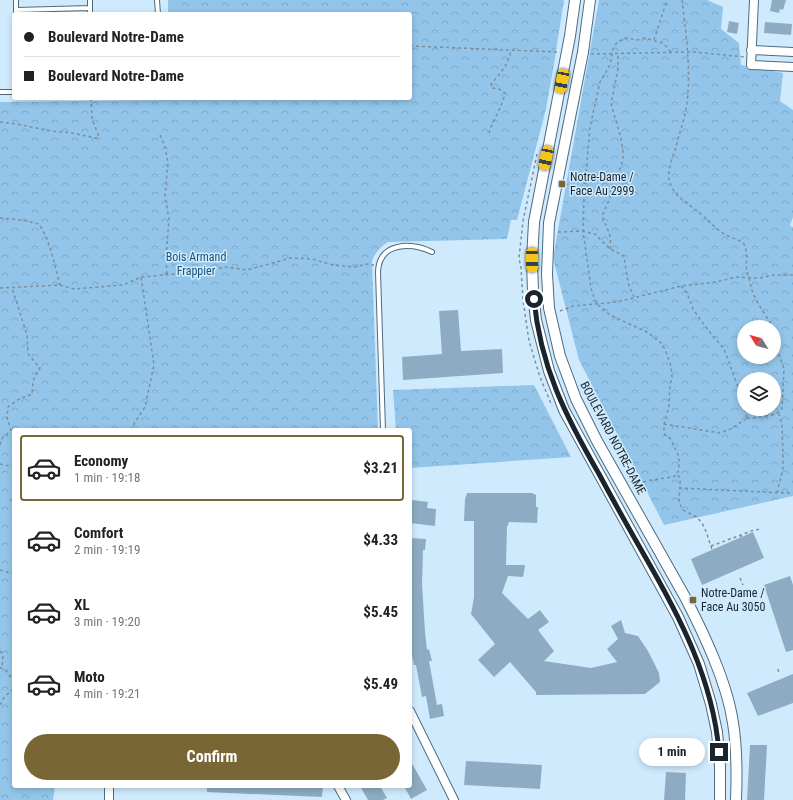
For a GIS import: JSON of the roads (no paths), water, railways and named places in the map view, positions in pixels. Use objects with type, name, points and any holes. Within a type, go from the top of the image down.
[{"type":"street","points":[[575,0],[570,36],[534,222],[532,260],[536,320],[544,358],[564,410],[666,594],[693,649],[706,684],[715,721],[719,752],[720,800]]},
{"type":"street","name":"BOULEVARD NOTRE-DAME","points":[[590,0],[582,52],[549,224],[547,274],[552,321],[563,367],[581,411],[685,597],[701,629],[717,667],[733,723],[736,749],[736,800]]},
{"type":"street","points":[[754,0],[751,65],[793,66]]},
{"type":"street","points":[[751,50],[793,52]]},
{"type":"street","points":[[412,715],[454,800]]},
{"type":"street","points":[[109,788],[109,800]]},
{"type":"street","points":[[339,788],[346,800]]},
{"type":"lane","points":[[16,0],[16,12],[90,8]]},
{"type":"lane","points":[[90,0],[90,12]]},
{"type":"lane","points":[[157,0],[158,12]]},
{"type":"lane","points":[[0,92],[12,92]]},
{"type":"lane","points":[[383,428],[380,261],[386,252],[396,248],[416,246],[432,252]]},
{"type":"place","name":"Notre-Dame / Face Au 2999","points":[[562,184]]},
{"type":"place","name":"Notre-Dame / Face Au 3050","points":[[693,600]]},
{"type":"park label","name":"Bois Armand Frappier","points":[[196,264]]}]
